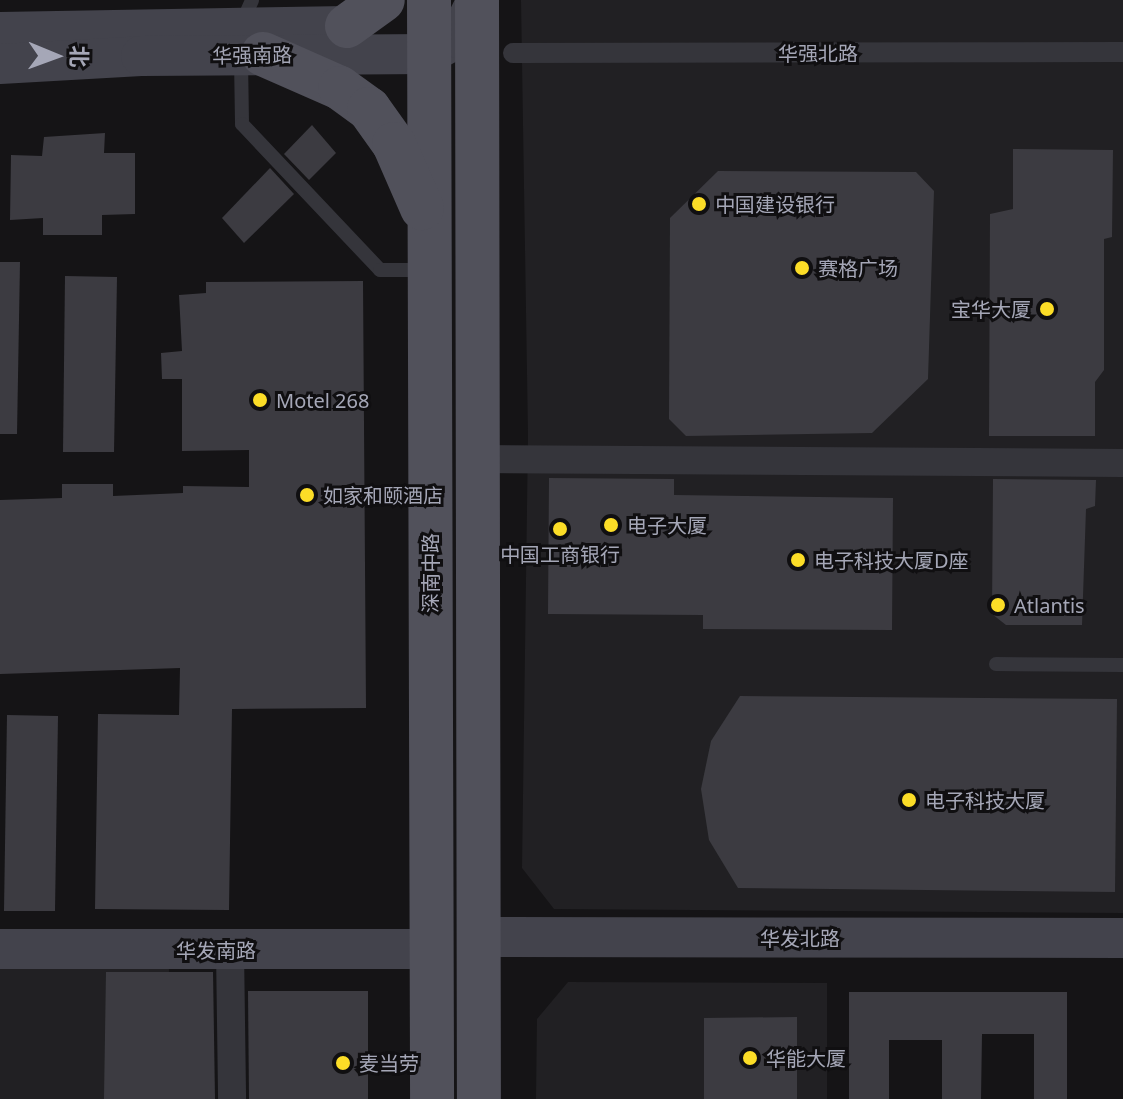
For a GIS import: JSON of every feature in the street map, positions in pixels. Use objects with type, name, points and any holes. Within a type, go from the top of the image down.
[{"type":"main road","points":[[347,26],[383,0]]},
{"type":"main road","name":"深南中路","points":[[429,0],[432,1099]]},
{"type":"main road","points":[[428,54],[458,38],[477,0]]},
{"type":"main road","points":[[477,0],[479,1099]]},
{"type":"main road","name":"华强南路","points":[[0,32],[347,26]]},
{"type":"main road","points":[[248,27],[369,109],[405,166],[429,250]]},
{"type":"main road","name":"华强南路","points":[[0,64],[248,27],[428,54]]},
{"type":"main road","name":"华发北路","points":[[478,947],[1123,938]]},
{"type":"main road","name":"华发北路","points":[[478,947],[1123,962]]},
{"type":"main road","name":"华发南路","points":[[0,949],[432,949]]},
{"type":"street","name":"华强北路","points":[[513,53],[1123,52]]},
{"type":"street","points":[[476,459],[1123,463]]},
{"type":"street","points":[[230,950],[232,1099]]},
{"type":"lane","points":[[248,27],[242,124],[380,270],[429,250]]},
{"type":"lane","points":[[996,664],[1123,665]]},
{"type":"shaded area","points":[[521,0],[1123,0],[1123,913],[554,909],[522,868],[528,435]]},
{"type":"shaded area","points":[[0,959],[169,960],[168,1099],[0,1099]]},
{"type":"shaded area","points":[[568,982],[827,983],[827,1099],[536,1099],[537,1019]]},
{"type":"building","points":[[312,125],[336,153],[309,180],[284,154]]},
{"type":"building","points":[[105,133],[104,153],[135,153],[135,214],[102,215],[102,235],[43,235],[43,218],[10,220],[11,155],[42,156],[44,137]]},
{"type":"building","name":"宝华大厦","points":[[1013,149],[1113,150],[1112,237],[1104,239],[1104,370],[1095,382],[1095,436],[989,436],[990,214],[1013,209]]},
{"type":"building","points":[[270,168],[294,194],[244,243],[222,218]]},
{"type":"building","name":"赛格广场","points":[[718,171],[916,172],[934,191],[928,379],[872,433],[686,436],[669,419],[670,218]]},
{"type":"building","points":[[0,262],[20,262],[17,434],[0,434]]},
{"type":"building","points":[[65,276],[117,277],[114,452],[63,452]]},
{"type":"building","points":[[363,281],[366,708],[232,709],[229,910],[95,909],[98,714],[179,715],[180,668],[0,674],[0,500],[62,498],[62,484],[113,484],[113,496],[183,493],[183,486],[249,487],[249,450],[182,451],[182,379],[162,379],[161,353],[182,351],[179,295],[206,293],[206,282]]},
{"type":"building","points":[[549,478],[674,479],[674,495],[893,498],[892,630],[703,629],[703,615],[548,614]]},
{"type":"building","points":[[993,479],[1096,480],[1095,506],[1086,509],[1082,625],[1006,625],[992,614]]},
{"type":"building","name":"电子科技大厦","points":[[740,696],[1117,699],[1115,892],[738,888],[709,840],[701,789],[711,741]]},
{"type":"building","points":[[7,715],[58,716],[55,911],[4,911]]},
{"type":"building","points":[[106,972],[213,972],[215,1099],[104,1099]]},
{"type":"building","points":[[248,991],[368,991],[368,1099],[249,1099]]},
{"type":"building","points":[[849,992],[1067,992],[1067,1099],[1034,1099],[1034,1034],[982,1034],[981,1099],[942,1099],[942,1040],[889,1040],[889,1099],[849,1099]]},
{"type":"building","name":"华能大厦","points":[[797,1017],[797,1099],[704,1099],[704,1018]]},
{"type":"place","name":"中国建设银行","points":[[699,204]]},
{"type":"place","name":"赛格广场","points":[[802,268]]},
{"type":"place","name":"宝华大厦","points":[[1047,309]]},
{"type":"place","name":"Motel 268","points":[[260,400]]},
{"type":"place","name":"如家和颐酒店","points":[[307,495]]},
{"type":"place","name":"电子大厦","points":[[611,525]]},
{"type":"place","name":"中国工商银行","points":[[560,529]]},
{"type":"place","name":"电子科技大厦D座","points":[[798,560]]},
{"type":"place","name":"Atlantis","points":[[998,605]]},
{"type":"place","name":"电子科技大厦","points":[[909,800]]},
{"type":"place","name":"华能大厦","points":[[750,1058]]},
{"type":"place","name":"麦当劳","points":[[343,1063]]}]
